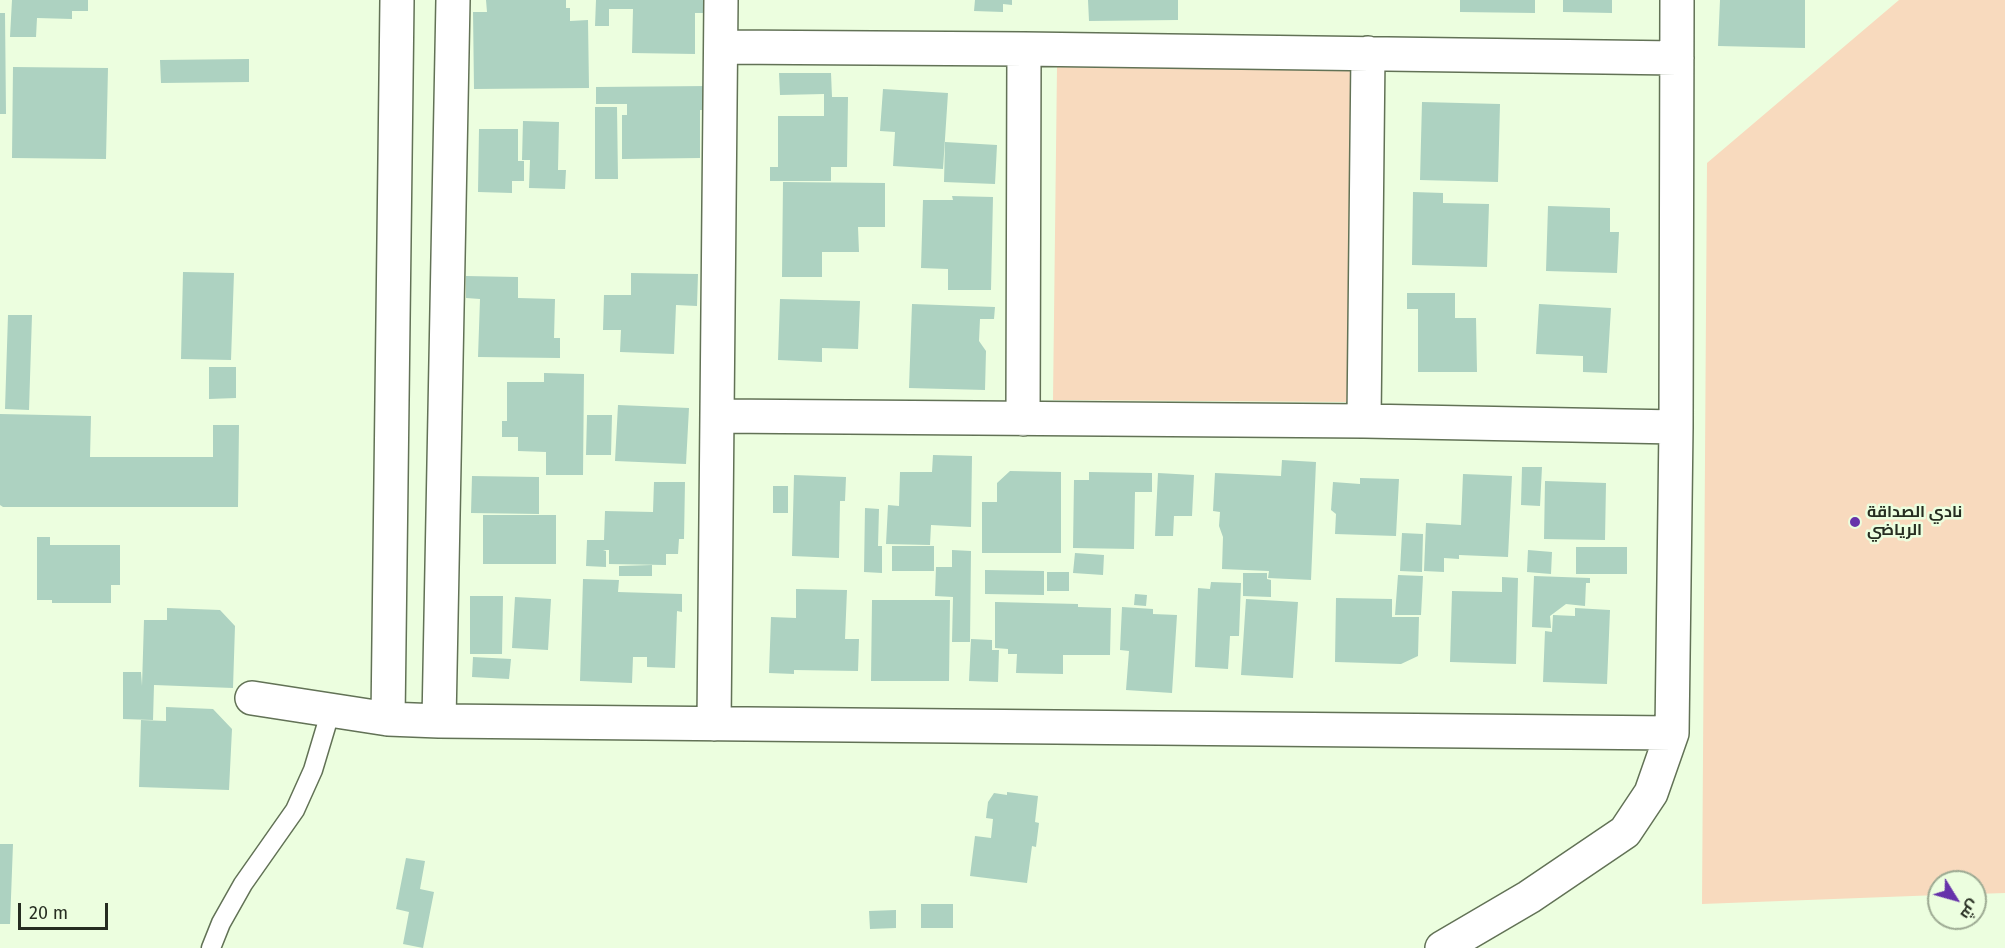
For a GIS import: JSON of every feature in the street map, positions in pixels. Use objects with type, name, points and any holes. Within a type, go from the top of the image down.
[{"type":"street","points":[[388,719],[397,0]]},
{"type":"street","points":[[439,720],[453,0]]},
{"type":"street","points":[[714,724],[721,0]]},
{"type":"street","points":[[1442,948],[1529,897],[1625,832],[1651,793],[1672,733],[1676,427],[1677,0]]},
{"type":"street","points":[[722,47],[1677,58]]},
{"type":"street","points":[[1023,419],[1024,49]]},
{"type":"street","points":[[1364,421],[1368,53]]},
{"type":"street","points":[[718,416],[1364,421],[1676,427]]},
{"type":"street","points":[[252,698],[388,719],[1672,733]]},
{"type":"lane","points":[[212,948],[221,923],[243,884],[295,810],[313,770],[332,710]]},
{"type":"shaded area","name":"نادي الصداقة الرياضي","points":[[1899,0],[2005,0],[2005,893],[1987,894],[1987,870],[1927,870],[1927,895],[1702,904],[1707,163]]},
{"type":"shaded area","points":[[1057,67],[1354,70],[1350,402],[1053,400]]},
{"type":"building","points":[[12,0],[88,0],[88,11],[72,11],[72,19],[37,18],[36,37],[10,37]]},
{"type":"building","points":[[486,0],[566,0],[566,8],[570,8],[570,21],[588,20],[589,88],[474,89],[473,12],[487,12]]},
{"type":"building","points":[[596,0],[712,0],[712,13],[695,13],[695,54],[632,53],[633,9],[609,9],[609,26],[595,26]]},
{"type":"building","points":[[975,0],[1012,0],[1012,5],[1003,4],[1003,12],[974,11]]},
{"type":"building","points":[[1088,0],[1178,0],[1178,20],[1089,21]]},
{"type":"building","points":[[1460,0],[1535,0],[1535,13],[1460,12]]},
{"type":"building","points":[[1563,0],[1612,0],[1612,13],[1563,12]]},
{"type":"building","points":[[1720,0],[1805,0],[1805,48],[1718,46]]},
{"type":"building","points":[[0,13],[5,13],[6,114],[0,114]]},
{"type":"building","points":[[249,59],[249,82],[161,83],[160,60]]},
{"type":"building","points":[[13,67],[108,68],[106,159],[12,158]]},
{"type":"building","points":[[779,73],[831,73],[832,97],[848,97],[847,167],[831,167],[831,181],[770,181],[770,167],[778,167],[778,116],[824,116],[824,94],[780,95]]},
{"type":"building","points":[[708,86],[709,110],[700,110],[700,158],[622,159],[622,115],[627,115],[627,104],[596,104],[596,87]]},
{"type":"building","points":[[883,89],[948,93],[943,169],[893,166],[895,132],[880,131]]},
{"type":"building","points":[[1422,102],[1500,104],[1498,182],[1420,180]]},
{"type":"building","points":[[595,107],[617,107],[618,179],[595,179]]},
{"type":"building","points":[[523,121],[559,122],[558,170],[566,170],[565,189],[529,188],[530,160],[522,160]]},
{"type":"building","points":[[479,129],[518,129],[518,161],[524,161],[524,181],[512,181],[512,193],[478,192]]},
{"type":"building","points":[[945,142],[997,145],[995,184],[944,182]]},
{"type":"building","points":[[783,182],[885,183],[885,227],[858,227],[859,252],[822,252],[822,277],[782,277]]},
{"type":"building","points":[[1413,192],[1443,193],[1443,203],[1489,204],[1487,267],[1412,265]]},
{"type":"building","points":[[952,196],[993,197],[991,290],[948,290],[948,269],[921,268],[923,200],[953,200]]},
{"type":"building","points":[[1548,206],[1610,208],[1610,232],[1619,232],[1617,273],[1546,271]]},
{"type":"building","points":[[183,272],[234,273],[231,360],[181,359]]},
{"type":"building","points":[[631,273],[698,274],[697,306],[676,305],[674,354],[620,352],[621,330],[603,330],[604,295],[631,295]]},
{"type":"building","points":[[466,276],[518,277],[518,298],[555,299],[554,338],[560,338],[560,358],[478,357],[480,299],[466,298]]},
{"type":"building","points":[[1407,293],[1455,293],[1455,318],[1476,318],[1477,372],[1418,372],[1418,309],[1407,309]]},
{"type":"building","points":[[780,299],[860,301],[858,349],[822,348],[822,362],[778,360]]},
{"type":"building","points":[[912,304],[995,307],[994,319],[980,319],[979,341],[986,351],[985,390],[909,388]]},
{"type":"building","points":[[1539,304],[1611,308],[1607,373],[1583,372],[1583,356],[1536,354]]},
{"type":"building","points":[[8,315],[32,315],[29,410],[5,409]]},
{"type":"building","points":[[209,367],[236,367],[236,398],[209,399]]},
{"type":"building","points":[[544,373],[584,374],[583,475],[546,475],[546,452],[518,451],[518,437],[502,437],[502,421],[507,421],[507,382],[544,382]]},
{"type":"building","points":[[618,405],[689,408],[686,464],[615,461]]},
{"type":"building","points":[[0,414],[91,416],[90,457],[213,457],[213,425],[239,425],[238,507],[3,507],[0,505]]},
{"type":"building","points":[[587,415],[612,415],[611,455],[586,455]]},
{"type":"building","points":[[933,455],[972,456],[971,527],[931,525],[930,545],[886,544],[888,505],[899,506],[900,472],[932,472]]},
{"type":"building","points":[[1282,460],[1316,462],[1311,580],[1268,578],[1269,571],[1222,569],[1223,537],[1219,526],[1220,512],[1213,511],[1215,473],[1281,476]]},
{"type":"building","points":[[1522,467],[1542,467],[1540,506],[1521,505]]},
{"type":"building","points":[[1010,471],[1061,472],[1061,553],[982,553],[982,502],[997,502],[997,483]]},
{"type":"building","points":[[1089,472],[1152,473],[1152,492],[1135,492],[1134,549],[1073,548],[1074,480],[1089,480]]},
{"type":"building","points":[[1158,473],[1194,475],[1192,516],[1174,516],[1173,536],[1155,536]]},
{"type":"building","points":[[1463,474],[1512,476],[1508,557],[1459,555],[1459,559],[1444,558],[1444,572],[1424,571],[1426,523],[1461,525]]},
{"type":"building","points":[[794,475],[846,477],[845,501],[840,501],[839,558],[792,556]]},
{"type":"building","points":[[472,476],[539,477],[539,514],[471,513]]},
{"type":"building","points":[[1360,478],[1399,479],[1396,536],[1335,534],[1336,514],[1331,510],[1333,482],[1360,484]]},
{"type":"building","points":[[1545,481],[1606,483],[1605,540],[1544,539]]},
{"type":"building","points":[[654,482],[685,482],[684,539],[679,539],[678,554],[666,554],[666,565],[609,564],[609,550],[603,550],[606,551],[606,567],[586,566],[587,540],[604,540],[605,511],[653,512]]},
{"type":"building","points":[[773,486],[788,486],[788,513],[773,513]]},
{"type":"building","points":[[865,508],[879,509],[878,546],[882,546],[882,573],[864,572]]},
{"type":"building","points":[[483,515],[556,515],[556,564],[483,564]]},
{"type":"building","points":[[1402,533],[1423,534],[1422,572],[1400,571]]},
{"type":"building","points":[[37,537],[50,537],[50,545],[120,545],[120,585],[111,585],[111,603],[52,603],[52,600],[37,600]]},
{"type":"building","points":[[892,546],[934,546],[934,571],[892,571]]},
{"type":"building","points":[[1576,547],[1627,547],[1627,574],[1576,574]]},
{"type":"building","points":[[952,550],[971,551],[970,642],[952,642],[953,597],[935,596],[936,567],[952,567]]},
{"type":"building","points":[[1528,550],[1552,552],[1551,574],[1527,572]]},
{"type":"building","points":[[1075,553],[1104,555],[1103,575],[1073,573]]},
{"type":"building","points":[[652,565],[652,576],[619,576],[619,566]]},
{"type":"building","points":[[985,570],[1044,571],[1044,595],[985,594]]},
{"type":"building","points":[[1047,572],[1069,572],[1069,591],[1047,591]]},
{"type":"building","points":[[1243,573],[1267,573],[1267,579],[1271,580],[1271,597],[1243,596]]},
{"type":"building","points":[[1398,575],[1423,576],[1421,615],[1395,615]]},
{"type":"building","points":[[1534,576],[1590,578],[1590,583],[1586,583],[1585,606],[1566,604],[1550,616],[1551,628],[1532,627]]},
{"type":"building","points":[[1502,577],[1518,578],[1516,664],[1450,662],[1452,591],[1502,592]]},
{"type":"building","points":[[583,579],[619,580],[618,592],[682,594],[682,612],[677,611],[675,668],[647,667],[647,657],[633,657],[632,683],[580,681]]},
{"type":"building","points":[[1211,582],[1241,583],[1239,636],[1230,636],[1228,669],[1195,667],[1198,588],[1210,589]]},
{"type":"building","points":[[796,589],[847,590],[845,639],[859,639],[858,671],[794,670],[794,674],[769,673],[771,617],[796,618]]},
{"type":"building","points":[[1135,594],[1147,595],[1146,606],[1134,605]]},
{"type":"building","points":[[470,596],[503,596],[502,654],[470,654]]},
{"type":"building","points":[[515,597],[551,599],[548,650],[512,648]]},
{"type":"building","points":[[1336,598],[1392,599],[1392,617],[1419,617],[1418,656],[1401,664],[1335,662]]},
{"type":"building","points":[[1246,599],[1298,602],[1293,678],[1241,675]]},
{"type":"building","points":[[872,600],[950,600],[949,681],[871,681]]},
{"type":"building","points":[[995,602],[1078,604],[1078,607],[1111,608],[1110,655],[1063,655],[1063,674],[1016,673],[1017,654],[1008,654],[1008,649],[995,648]]},
{"type":"building","points":[[1122,607],[1153,609],[1153,614],[1177,615],[1172,693],[1126,690],[1129,651],[1120,650]]},
{"type":"building","points":[[167,608],[220,610],[235,626],[233,688],[154,685],[153,720],[123,719],[123,672],[141,672],[142,686],[144,620],[167,620]]},
{"type":"building","points":[[1575,608],[1610,610],[1607,684],[1543,682],[1545,631],[1552,632],[1553,615],[1575,616]]},
{"type":"building","points":[[971,639],[992,640],[992,650],[999,650],[998,682],[969,681]]},
{"type":"building","points":[[473,657],[511,659],[509,679],[472,677]]},
{"type":"building","points":[[166,707],[213,709],[232,729],[229,790],[139,787],[141,720],[166,721]]},
{"type":"building","points":[[1007,792],[1038,796],[1035,822],[1039,823],[1036,847],[1032,846],[1027,883],[970,876],[975,836],[991,838],[993,819],[986,818],[988,802],[994,793],[1007,795]]},
{"type":"building","points":[[0,844],[13,844],[10,924],[0,924]]},
{"type":"building","points":[[406,858],[425,861],[420,889],[434,892],[423,948],[403,944],[409,912],[396,909]]},
{"type":"building","points":[[921,904],[953,904],[953,928],[921,928]]},
{"type":"building","points":[[896,910],[896,928],[870,929],[869,911]]},
{"type":"place","name":"نادي الصداقة الرياضي","points":[[1855,522]]}]
